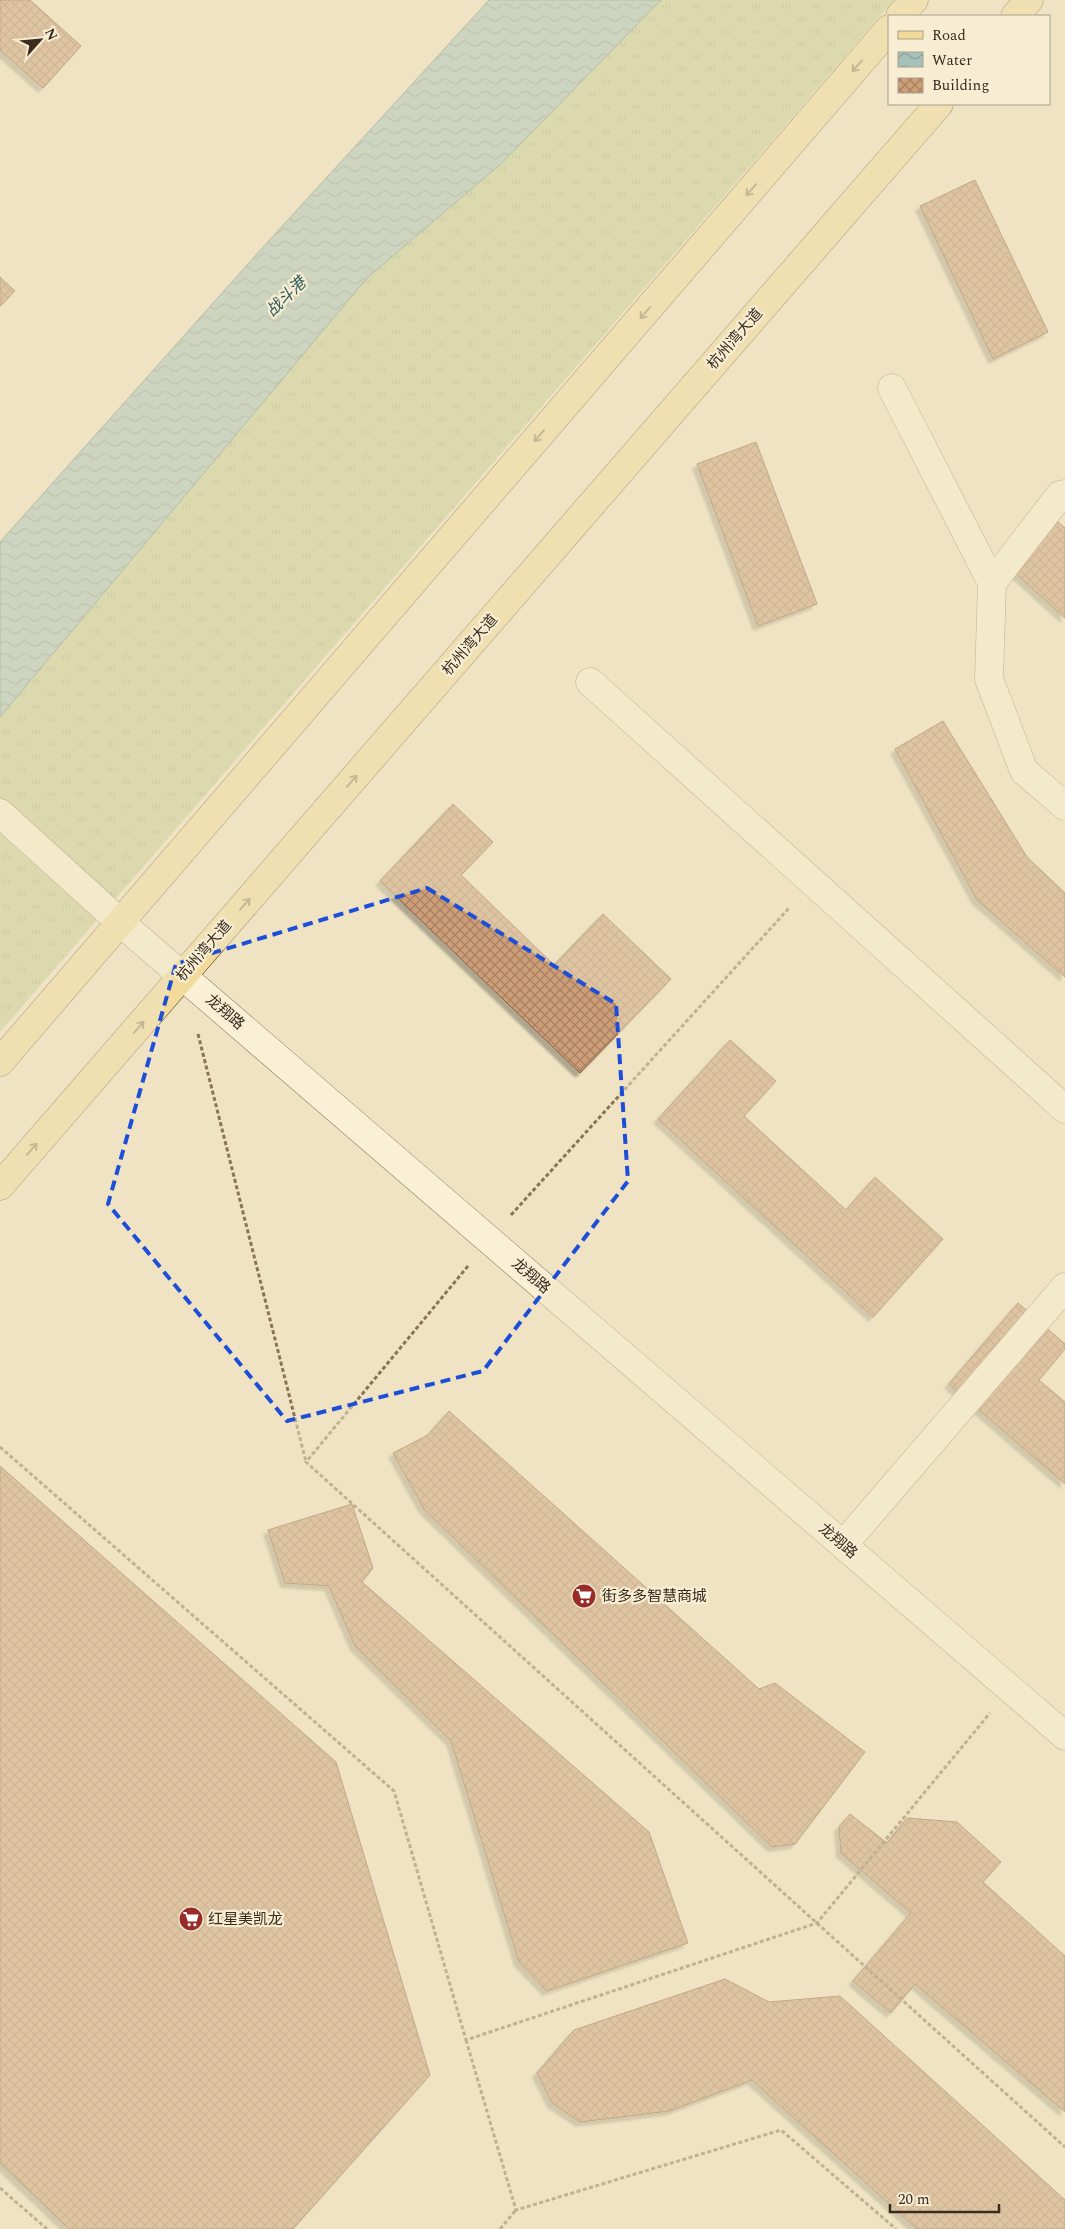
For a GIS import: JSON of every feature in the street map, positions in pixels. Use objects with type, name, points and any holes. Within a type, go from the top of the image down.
[{"type":"main road","points":[[901,15],[914,0]]},
{"type":"main road","points":[[1016,15],[1029,0]]},
{"type":"main road","points":[[0,1062],[888,31]]},
{"type":"main road","name":"杭州湾大道","points":[[0,1186],[938,105]]},
{"type":"street","points":[[892,388],[992,584],[989,679],[1024,770],[1065,806]]},
{"type":"street","points":[[992,584],[1060,496],[1065,494]]},
{"type":"street","points":[[590,682],[1065,1109]]},
{"type":"street","name":"龙翔路","points":[[5,818],[121,923],[1065,1736]]},
{"type":"street","points":[[843,1545],[1065,1287]]},
{"type":"path","points":[[306,1462],[489,1240],[812,883]]},
{"type":"path","points":[[197,1033],[306,1462],[1065,2147]]},
{"type":"path","points":[[0,1447],[394,1791],[516,2210]]},
{"type":"path","points":[[466,2040],[817,1923],[1010,1689]]},
{"type":"path","points":[[500,2229],[516,2210],[781,2130],[896,2229]]},
{"type":"path","points":[[0,2188],[47,2229]]},
{"type":"highlighted area","points":[[427,888],[616,1004],[628,1181],[483,1371],[287,1421],[108,1204],[176,964]]},
{"type":"green space","points":[[642,0],[894,0],[0,1032],[0,711],[359,266]]},
{"type":"water","name":"战斗港","points":[[489,0],[661,0],[502,163],[367,278],[0,717],[0,542],[264,246]]},
{"type":"building","points":[[0,0],[30,0],[81,46],[43,88],[0,50]]},
{"type":"building","points":[[975,180],[1048,332],[993,359],[920,206]]},
{"type":"building","points":[[0,277],[15,291],[0,306]]},
{"type":"building","points":[[756,442],[817,604],[758,626],[697,464]]},
{"type":"building","points":[[1056,520],[1065,528],[1065,618],[1012,570]]},
{"type":"building","points":[[943,721],[1027,857],[1065,893],[1065,977],[977,900],[895,749]]},
{"type":"building","points":[[453,804],[493,842],[461,875],[554,965],[603,914],[671,979],[580,1073],[380,881]]},
{"type":"building","points":[[730,1040],[776,1081],[744,1116],[846,1210],[875,1177],[943,1239],[873,1317],[658,1119]]},
{"type":"building","points":[[1018,1303],[1065,1344],[1065,1349],[1039,1380],[1065,1402],[1065,1484],[949,1384]]},
{"type":"building","name":"街多多智慧商城","points":[[449,1411],[759,1689],[775,1683],[865,1752],[795,1844],[772,1847],[424,1509],[393,1453],[428,1435]]},
{"type":"building","name":"红星美凯龙","points":[[0,1466],[336,1762],[430,2075],[293,2229],[69,2229],[0,2163]]},
{"type":"building","points":[[352,1504],[373,1568],[362,1582],[649,1832],[688,1943],[547,1991],[519,1962],[451,1741],[355,1646],[329,1586],[285,1583],[268,1530]]},
{"type":"building","points":[[850,1814],[887,1843],[907,1818],[957,1822],[1001,1862],[983,1882],[1065,1956],[1065,2112],[915,1984],[891,2013],[853,1981],[911,1913],[841,1853],[839,1827]]},
{"type":"building","points":[[725,1979],[769,2002],[840,1996],[1065,2200],[1065,2229],[917,2229],[752,2080],[669,2111],[580,2122],[552,2103],[537,2073],[574,2030]]},
{"type":"place","name":"街多多智慧商城","points":[[584,1596]]},
{"type":"place","name":"红星美凯龙","points":[[191,1919]]}]
